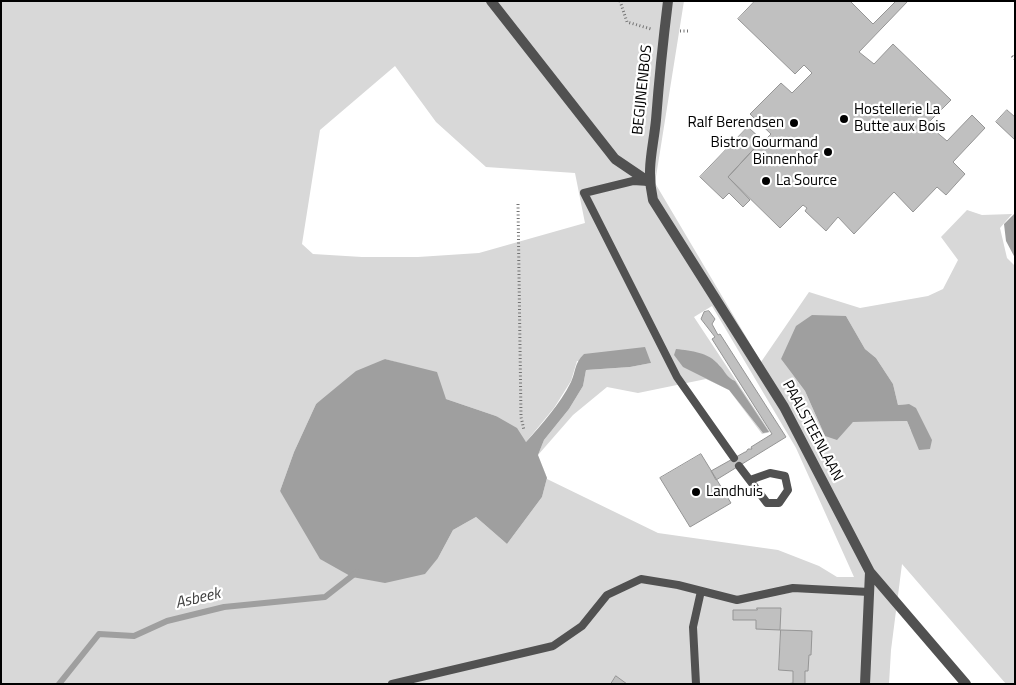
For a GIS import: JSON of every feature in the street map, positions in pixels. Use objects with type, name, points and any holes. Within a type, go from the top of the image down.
[{"type":"street","points":[[491,1],[615,159],[649,182]]},
{"type":"street","name":"BEGIJNENBOS","points":[[649,182],[650,157],[656,122],[668,1]]},
{"type":"street","name":"PAALSTEENLAAN","points":[[649,182],[652,200],[784,407],[870,572],[966,684]]},
{"type":"street","points":[[865,684],[870,572]]},
{"type":"lane","points":[[649,182],[633,181],[584,194],[677,377],[734,458]]},
{"type":"lane","points":[[739,466],[767,503],[779,503],[788,490],[785,476],[770,473],[750,480]]},
{"type":"lane","points":[[392,684],[553,646],[582,626],[607,595],[641,579],[678,585],[737,600],[793,588],[869,592]]},
{"type":"lane","points":[[696,684],[693,627],[701,591]]},
{"type":"path","points":[[518,204],[521,417],[524,430]]},
{"type":"shaded area","points":[[1,1],[684,1],[655,183],[761,362],[809,292],[860,308],[928,296],[943,289],[958,260],[941,237],[967,210],[982,215],[1012,214],[1000,228],[1007,258],[1015,266],[1015,684],[1006,684],[902,564],[891,650],[889,684],[1,684]],"holes":[[[395,66],[436,122],[486,167],[575,173],[585,223],[479,253],[418,257],[362,257],[313,254],[302,244],[320,130]],[[712,306],[796,448],[854,577],[837,577],[819,566],[778,550],[658,533],[547,479],[542,497],[507,544],[476,517],[453,530],[438,558],[352,577],[280,491],[294,452],[316,404],[385,359],[403,364],[446,399],[496,416],[526,442],[554,408],[571,381],[577,361],[651,363],[630,367],[586,370],[583,386],[569,409],[544,440],[538,455],[573,415],[607,387],[638,393],[706,379],[729,390],[762,434],[770,432],[694,317]],[[846,316],[865,349],[876,358],[893,384],[898,405],[909,404],[911,431],[907,421],[853,422],[825,436],[805,391],[781,359]],[[718,363],[763,433],[729,390]]]},
{"type":"shaded area","points":[[1015,213],[1015,258],[1006,241],[1004,224]]},
{"type":"shaded area","points":[[812,315],[846,316],[865,349],[876,358],[893,384],[898,405],[909,404],[916,408],[932,440],[930,449],[919,450],[907,421],[853,422],[837,440],[825,436],[805,391],[781,359],[796,326]]},
{"type":"shaded area","points":[[645,347],[651,363],[630,367],[586,370],[583,386],[569,409],[544,440],[538,455],[547,478],[542,497],[507,544],[476,517],[453,530],[438,558],[425,574],[385,583],[352,577],[320,559],[280,491],[294,452],[316,404],[356,371],[385,359],[437,372],[446,399],[496,416],[517,428],[526,442],[562,398],[571,382],[578,361],[584,354]]},
{"type":"shaded area","points":[[676,349],[699,353],[715,361],[735,381],[769,432],[763,433],[729,390],[683,367],[674,355]]},
{"type":"building","name":"Hostellerie La Butte aux Bois","points":[[755,1],[850,1],[873,24],[896,1],[908,1],[859,52],[874,64],[893,44],[951,100],[927,124],[947,141],[972,115],[985,128],[953,162],[965,174],[946,195],[937,187],[913,212],[894,192],[854,234],[838,217],[826,231],[805,211],[807,208],[803,205],[780,228],[728,177],[764,138],[765,140],[771,134],[750,114],[781,83],[792,93],[812,73],[804,65],[795,74],[738,19]]},
{"type":"building","points":[[1007,110],[1015,117],[1015,140],[996,122]]},
{"type":"building","points":[[748,127],[762,140],[728,177],[750,200],[743,207],[729,193],[723,199],[700,177]]},
{"type":"building","points":[[709,311],[715,319],[712,324],[718,335],[720,334],[786,437],[716,480],[711,471],[746,452],[748,449],[752,449],[751,447],[772,434],[712,339],[715,337],[701,319],[704,312]]},
{"type":"building","name":"Landhuis","points":[[701,454],[731,503],[690,527],[660,478]]},
{"type":"building","points":[[757,608],[781,608],[780,630],[756,629],[756,620],[733,620],[733,610],[757,610]]},
{"type":"building","points":[[781,630],[812,631],[811,655],[809,655],[808,671],[805,671],[805,684],[786,684],[793,683],[793,671],[779,670]]},
{"type":"building","points":[[616,676],[627,684],[611,684]]},
{"type":"waterway","name":"Asbeek","points":[[59,684],[99,634],[134,636],[167,621],[224,607],[325,597],[357,572]]},
{"type":"place","name":"Hostellerie La Butte aux Bois","points":[[844,119]]},
{"type":"place","name":"Ralf Berendsen","points":[[794,123]]},
{"type":"place","name":"Bistro Gourmand Binnenhof","points":[[828,152]]},
{"type":"place","name":"La Source","points":[[766,181]]},
{"type":"place","name":"Landhuis","points":[[696,492]]}]
